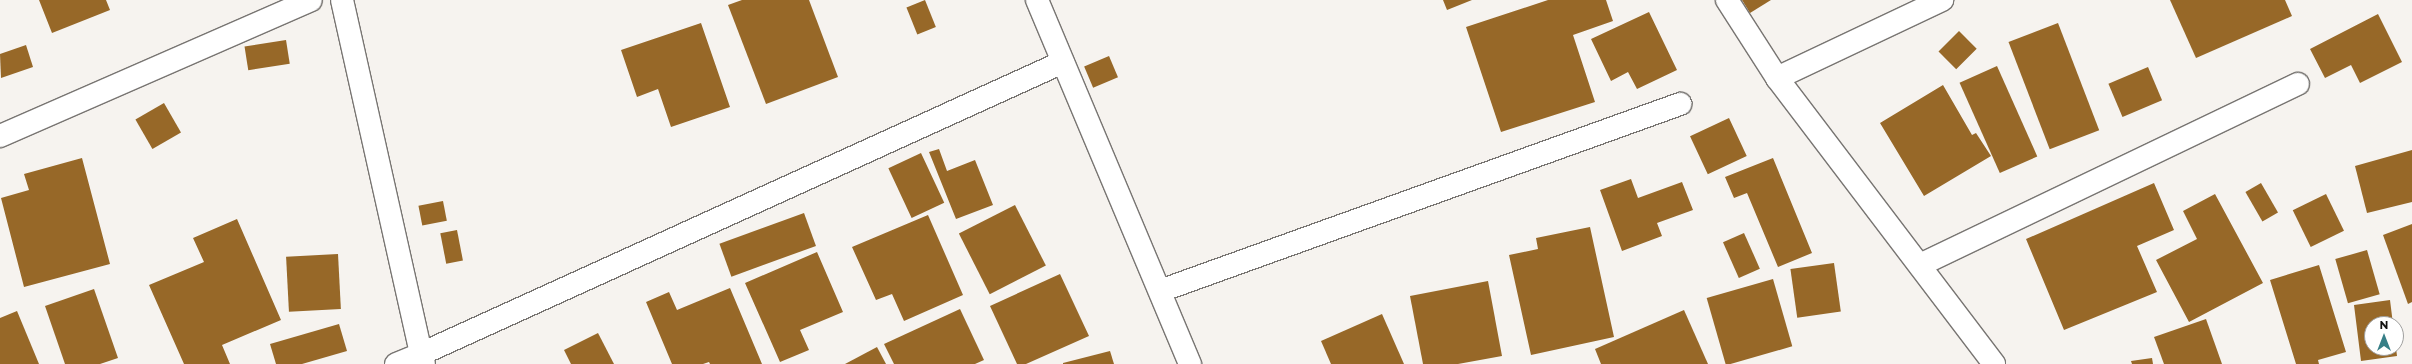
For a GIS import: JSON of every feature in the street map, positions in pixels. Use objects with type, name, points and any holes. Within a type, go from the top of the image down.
[{"type":"street","points":[[0,136],[312,0]]},
{"type":"street","points":[[342,0],[422,359]]},
{"type":"street","points":[[1037,0],[1190,364]]},
{"type":"street","points":[[1727,0],[1777,78],[1994,364]]},
{"type":"street","points":[[1777,78],[1942,0]]},
{"type":"street","points":[[396,364],[422,359],[1063,62]]},
{"type":"street","points":[[1920,265],[2298,84]]},
{"type":"street","points":[[1160,291],[1680,104]]},
{"type":"building","points":[[39,0],[106,0],[110,10],[52,33]]},
{"type":"building","points":[[742,0],[809,0],[838,77],[766,104],[728,5]]},
{"type":"building","points":[[925,0],[936,27],[917,34],[906,7]]},
{"type":"building","points":[[1443,0],[1472,0],[1447,10]]},
{"type":"building","points":[[1548,0],[1606,0],[1613,21],[1573,35],[1595,102],[1501,132],[1466,27]]},
{"type":"building","points":[[1742,0],[1771,0],[1750,13]]},
{"type":"building","points":[[2170,0],[2285,0],[2292,16],[2196,58]]},
{"type":"building","points":[[1649,12],[1677,70],[1637,89],[1628,72],[1611,81],[1591,39]]},
{"type":"building","points":[[2378,14],[2402,62],[2360,83],[2351,65],[2325,78],[2310,49]]},
{"type":"building","points":[[701,23],[730,107],[671,127],[658,89],[637,97],[621,50]]},
{"type":"building","points":[[2058,23],[2099,130],[2050,149],[2009,42]]},
{"type":"building","points":[[1959,31],[1977,49],[1956,69],[1938,52]]},
{"type":"building","points":[[286,40],[290,64],[248,70],[245,47]]},
{"type":"building","points":[[26,45],[33,67],[1,78],[0,54]]},
{"type":"building","points":[[1109,56],[1118,77],[1093,88],[1084,67]]},
{"type":"building","points":[[1997,66],[2037,156],[2000,173],[1960,83]]},
{"type":"building","points":[[2148,67],[2162,100],[2122,117],[2108,84]]},
{"type":"building","points":[[1943,85],[1972,135],[1976,133],[1991,156],[1924,196],[1880,123]]},
{"type":"building","points":[[164,103],[181,132],[152,149],[135,120]]},
{"type":"building","points":[[1729,118],[1747,156],[1708,174],[1690,136]]},
{"type":"building","points":[[939,149],[947,171],[975,160],[993,205],[956,219],[929,152]]},
{"type":"building","points":[[2412,150],[2412,202],[2367,213],[2355,166]]},
{"type":"building","points":[[921,153],[944,203],[912,218],[888,168]]},
{"type":"building","points":[[82,158],[110,264],[24,287],[1,198],[29,190],[24,174]]},
{"type":"building","points":[[1773,158],[1812,253],[1778,267],[1747,193],[1734,198],[1725,177]]},
{"type":"building","points":[[1631,179],[1638,198],[1682,182],[1693,210],[1657,223],[1662,236],[1622,251],[1600,190]]},
{"type":"building","points":[[2154,183],[2174,230],[2137,246],[2157,292],[2064,330],[2026,239]]},
{"type":"building","points":[[2261,183],[2278,212],[2262,221],[2245,192]]},
{"type":"building","points":[[2215,194],[2263,283],[2189,322],[2156,260],[2197,239],[2183,211]]},
{"type":"building","points":[[2326,194],[2344,231],[2311,247],[2293,210]]},
{"type":"building","points":[[443,201],[447,221],[422,225],[418,206]]},
{"type":"building","points":[[1015,205],[1046,266],[990,294],[959,234]]},
{"type":"building","points":[[804,213],[816,246],[731,277],[719,244]]},
{"type":"building","points":[[928,215],[963,295],[904,321],[892,294],[876,300],[852,247]]},
{"type":"building","points":[[237,219],[281,320],[222,345],[230,364],[184,364],[149,285],[204,262],[193,238]]},
{"type":"building","points":[[2412,224],[2412,302],[2408,304],[2383,235]]},
{"type":"building","points":[[1590,227],[1614,337],[1531,355],[1509,255],[1538,249],[1536,238]]},
{"type":"building","points":[[457,230],[463,260],[446,264],[440,233]]},
{"type":"building","points":[[1744,233],[1760,269],[1739,278],[1723,242]]},
{"type":"building","points":[[2367,250],[2380,294],[2348,303],[2335,259]]},
{"type":"building","points":[[817,252],[843,312],[800,330],[809,350],[780,362],[745,283]]},
{"type":"building","points":[[338,254],[341,309],[289,312],[286,257]]},
{"type":"building","points":[[1834,263],[1841,312],[1797,318],[1790,269]]},
{"type":"building","points":[[2319,265],[2346,352],[2318,360],[2319,364],[2296,364],[2270,280]]},
{"type":"building","points":[[1060,274],[1089,336],[1026,364],[1017,364],[990,306]]},
{"type":"building","points":[[1773,279],[1792,346],[1731,364],[1726,364],[1707,298]]},
{"type":"building","points":[[1488,281],[1502,356],[1458,364],[1423,364],[1410,296]]},
{"type":"building","points":[[730,288],[762,364],[710,364],[709,362],[703,364],[672,364],[646,302],[669,292],[677,310]]},
{"type":"building","points":[[94,289],[118,358],[100,364],[65,364],[45,306]]},
{"type":"building","points":[[2390,300],[2392,316],[2364,316],[2364,356],[2397,356],[2361,361],[2354,305]]},
{"type":"building","points":[[960,309],[984,360],[975,364],[894,364],[884,344]]},
{"type":"building","points":[[1684,310],[1708,364],[1601,364],[1595,349]]},
{"type":"building","points":[[17,311],[39,364],[0,364],[0,318]]},
{"type":"building","points":[[1382,314],[1404,364],[1331,364],[1321,341]]},
{"type":"building","points":[[2206,319],[2222,364],[2164,364],[2154,337]]},
{"type":"building","points":[[339,324],[347,351],[302,364],[276,364],[270,344]]},
{"type":"building","points":[[598,333],[614,364],[571,364],[564,350]]},
{"type":"building","points":[[877,347],[886,364],[845,364]]},
{"type":"building","points":[[1110,351],[1114,364],[1063,364],[1063,363]]},
{"type":"building","points":[[2152,358],[2153,364],[2132,364],[2131,361]]}]
